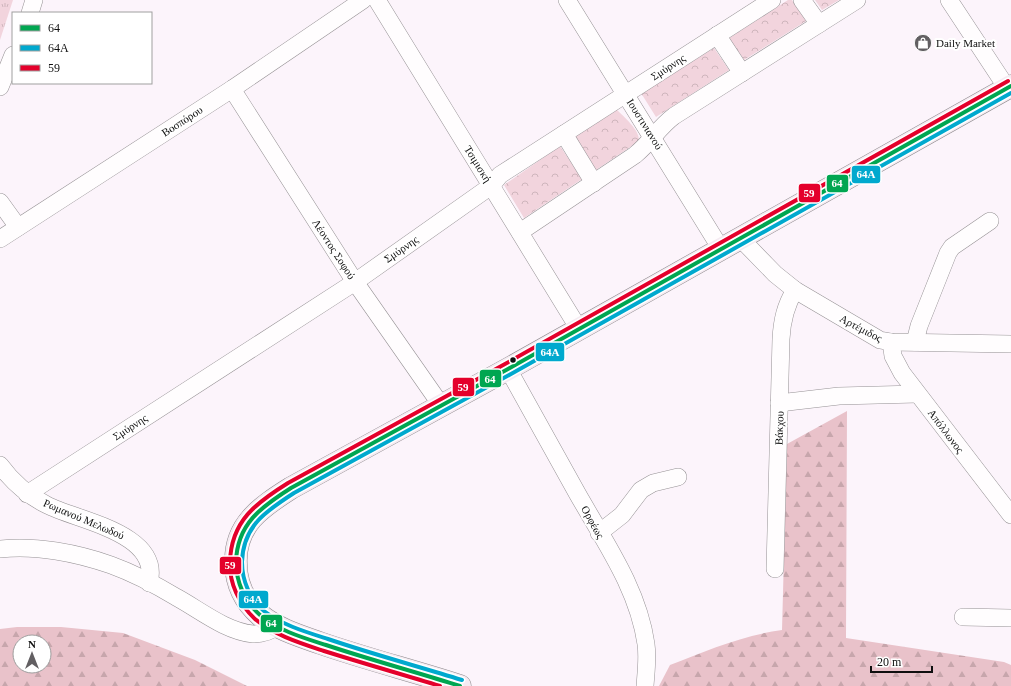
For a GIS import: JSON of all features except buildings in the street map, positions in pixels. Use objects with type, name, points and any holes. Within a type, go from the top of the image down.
[{"type":"main road","points":[[460,686],[332,647],[272,623],[256,611],[245,598],[239,587],[235,557],[238,540],[244,528],[262,508],[291,488],[508,369],[1009,87]]},
{"type":"street","points":[[30,12],[34,0]]},
{"type":"street","name":"Βοσπόρου","points":[[0,239],[232,89],[363,0]]},
{"type":"street","name":"Τσιμισκή","points":[[376,0],[579,329]]},
{"type":"street","name":"Ιουστινιανού","points":[[567,0],[721,248]]},
{"type":"street","name":"Σμύρνης","points":[[27,494],[355,282],[491,186],[500,175],[772,0]]},
{"type":"street","points":[[802,0],[820,24]]},
{"type":"street","points":[[520,232],[635,155],[653,138],[661,127],[674,116],[857,0]]},
{"type":"street","points":[[949,0],[1009,87]]},
{"type":"street","points":[[717,35],[742,73]]},
{"type":"street","points":[[0,87],[12,57]]},
{"type":"street","name":"Λέοντος Σοφού","points":[[232,89],[355,282],[441,405]]},
{"type":"street","points":[[564,134],[594,182]]},
{"type":"street","points":[[0,202],[18,227]]},
{"type":"street","points":[[914,342],[948,253],[952,247],[990,221]]},
{"type":"street","name":"Αρτέμιδος","points":[[740,238],[771,270],[795,290],[883,341],[1011,344]]},
{"type":"street","name":"Βάκχου","points":[[775,569],[781,339],[783,319],[789,299],[795,290]]},
{"type":"street","name":"Απόλλωνος","points":[[891,342],[893,356],[897,365],[917,394],[1011,515]]},
{"type":"street","name":"Ορφέως","points":[[508,369],[599,534],[627,581],[638,610],[646,643],[644,686]]},
{"type":"street","points":[[779,403],[839,396],[917,394]]},
{"type":"street","name":"Ρωμανού Μελωδού","points":[[0,466],[18,487],[27,494],[54,508],[122,535],[135,543],[144,552],[148,560],[151,572],[149,583]]},
{"type":"street","points":[[599,534],[622,515],[640,490],[653,483],[678,477]]},
{"type":"street","points":[[0,549],[17,548],[43,550],[88,558],[117,568],[149,583],[176,596],[218,622],[243,632],[255,634],[262,633],[272,630],[278,626]]},
{"type":"street","points":[[963,617],[1011,618]]},
{"type":"green space","points":[[0,0],[13,0],[0,40]]},
{"type":"green space","points":[[788,0],[792,0],[806,21],[744,60],[729,38]]},
{"type":"green space","points":[[815,0],[839,0],[822,10]]},
{"type":"green space","points":[[714,48],[729,70],[656,117],[641,93]]},
{"type":"green space","points":[[616,109],[637,132],[639,141],[596,170],[573,137]]},
{"type":"green space","points":[[560,146],[582,179],[524,218],[504,185]]},
{"type":"green space","points":[[847,411],[846,638],[1004,662],[1011,665],[1011,686],[659,686],[670,665],[739,640],[768,632],[782,630],[787,444]]},
{"type":"green space","points":[[17,627],[61,627],[123,633],[195,660],[247,686],[0,686],[0,629]]},
{"type":"transit line","name":"59","points":[[440,686],[297,642],[270,630],[255,619],[244,607],[236,593],[230,570],[231,548],[235,535],[240,524],[247,515],[266,498],[288,483],[505,364],[1008,81]]},
{"type":"transit line","name":"64","points":[[460,686],[300,637],[267,621],[255,610],[246,598],[242,591],[236,569],[237,549],[246,527],[270,502],[291,488],[508,369],[1011,86]]},
{"type":"transit line","name":"64Α","points":[[462,680],[303,631],[278,620],[264,611],[251,595],[243,576],[243,549],[252,529],[274,506],[294,493],[511,374],[1011,93]]},
{"type":"place","name":"Daily Market","points":[[923,43]]}]
